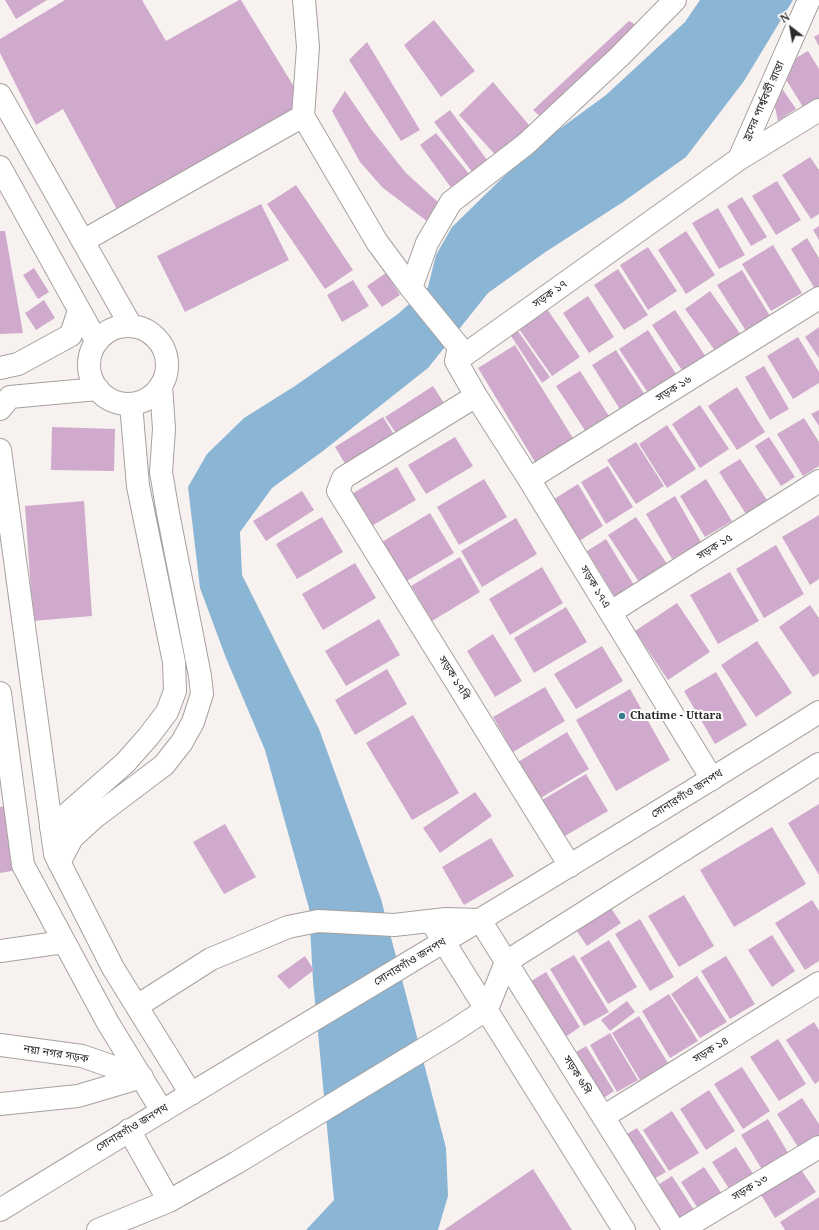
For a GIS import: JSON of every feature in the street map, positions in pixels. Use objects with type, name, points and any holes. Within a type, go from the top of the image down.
[{"type":"street","points":[[304,0],[308,47],[303,116],[377,242],[413,290],[457,354],[476,396]]},
{"type":"street","points":[[413,290],[427,243],[451,202],[526,144],[619,57],[675,0]]},
{"type":"street","name":"হ্রদের পার্শ্ববর্তী রাস্তা","points":[[739,159],[809,0]]},
{"type":"street","points":[[0,95],[131,326]]},
{"type":"street","name":"সড়ক ১৭","points":[[457,354],[739,159],[819,110]]},
{"type":"street","points":[[83,241],[303,116]]},
{"type":"street","points":[[0,166],[97,342]]},
{"type":"street","name":"সড়ক ১৬","points":[[529,479],[819,298]]},
{"type":"street","points":[[0,368],[18,364],[71,335],[79,310]]},
{"type":"street","points":[[60,863],[72,838],[95,817],[164,765],[182,742],[194,722],[202,694],[200,676],[161,472],[164,429],[162,385],[166,373],[167,359],[163,347],[155,336],[144,329],[131,326],[118,327],[106,333],[97,342],[91,353],[89,365],[91,378],[98,389],[107,397],[118,402],[131,404],[143,401],[154,394],[162,385]]},
{"type":"street","points":[[0,409],[10,397],[98,389]]},
{"type":"street","name":"সড়ক ১৭এ","points":[[476,396],[529,479],[712,779]]},
{"type":"street","name":"সড়ক ১৭বি","points":[[476,396],[343,478],[338,491],[570,866]]},
{"type":"street","points":[[51,828],[125,763],[148,737],[167,712],[175,691],[174,662],[138,486],[131,404]]},
{"type":"street","points":[[0,450],[54,854],[114,968],[191,1094]]},
{"type":"street","name":"সড়ক ১৫","points":[[610,612],[819,481]]},
{"type":"street","points":[[0,693],[23,865],[108,1023],[162,1111]]},
{"type":"street","name":"সোনারগাঁও জনপথ","points":[[0,1210],[129,1130],[570,866],[819,712]]},
{"type":"street","points":[[98,1230],[169,1201],[236,1163],[452,1032],[487,1009],[506,962],[819,764]]},
{"type":"street","points":[[137,1006],[211,959],[288,927],[318,922],[394,925],[446,919],[480,920]]},
{"type":"street","points":[[431,920],[624,1230]]},
{"type":"street","name":"সড়ক ৬সি","points":[[480,920],[674,1230]]},
{"type":"street","points":[[0,951],[64,942]]},
{"type":"street","name":"সড়ক ১৪","points":[[603,1117],[819,983]]},
{"type":"street","name":"নয়া নগর সড়ক","points":[[0,1045],[82,1056],[142,1077]]},
{"type":"street","points":[[0,1104],[78,1096],[142,1077]]},
{"type":"street","points":[[129,1130],[169,1201]]},
{"type":"street","name":"সড়ক ১৩","points":[[681,1230],[819,1147]]},
{"type":"water","points":[[700,0],[793,0],[744,81],[686,157],[623,202],[544,253],[488,293],[428,368],[323,451],[272,488],[240,532],[242,575],[319,729],[381,899],[446,1148],[448,1196],[438,1230],[306,1230],[334,1200],[313,981],[309,908],[265,750],[226,658],[200,588],[188,487],[207,454],[244,418],[295,386],[398,314],[428,287],[436,255],[452,227],[531,150],[606,95],[685,22]]},
{"type":"building","points":[[5,0],[47,0],[16,19]]},
{"type":"building","points":[[65,0],[142,0],[166,41],[241,0],[307,108],[121,217],[63,109],[36,125],[0,53],[0,39]]},
{"type":"building","points":[[434,20],[475,71],[441,97],[404,45]]},
{"type":"building","points":[[629,21],[642,28],[544,120],[533,110]]},
{"type":"building","points":[[819,34],[819,46],[814,37]]},
{"type":"building","points":[[367,42],[420,130],[401,141],[349,60]]},
{"type":"building","points":[[808,51],[819,69],[819,104],[806,112],[779,68]]},
{"type":"building","points":[[493,82],[534,131],[500,160],[459,115]]},
{"type":"building","points":[[779,84],[796,109],[778,121],[771,89]]},
{"type":"building","points":[[345,91],[371,129],[406,173],[450,213],[436,228],[383,188],[360,162],[332,111]]},
{"type":"building","points":[[450,110],[496,172],[482,185],[434,122]]},
{"type":"building","points":[[436,133],[470,175],[452,189],[420,145]]},
{"type":"building","points":[[810,157],[819,170],[819,214],[811,219],[782,175]]},
{"type":"building","points":[[777,181],[801,220],[776,235],[752,196]]},
{"type":"building","points":[[296,185],[353,270],[325,289],[267,204]]},
{"type":"building","points":[[742,197],[767,237],[751,246],[727,206]]},
{"type":"building","points":[[261,204],[289,260],[185,312],[157,256]]},
{"type":"building","points":[[718,208],[745,255],[719,269],[692,223]]},
{"type":"building","points":[[819,226],[819,240],[813,230]]},
{"type":"building","points":[[0,231],[5,231],[23,333],[0,334]]},
{"type":"building","points":[[686,231],[715,275],[686,294],[658,250]]},
{"type":"building","points":[[807,238],[819,258],[819,286],[815,289],[791,249]]},
{"type":"building","points":[[773,245],[802,293],[771,311],[742,264]]},
{"type":"building","points":[[648,247],[677,291],[648,310],[620,265]]},
{"type":"building","points":[[34,268],[49,292],[38,299],[23,275]]},
{"type":"building","points":[[618,269],[648,315],[624,330],[594,285]]},
{"type":"building","points":[[742,270],[770,316],[746,331],[717,285]]},
{"type":"building","points":[[386,273],[400,295],[382,307],[367,286]]},
{"type":"building","points":[[353,280],[369,306],[342,322],[327,295]]},
{"type":"building","points":[[710,291],[741,335],[716,352],[685,309]]},
{"type":"building","points":[[588,296],[614,337],[589,353],[563,313]]},
{"type":"building","points":[[44,300],[55,318],[36,330],[25,313]]},
{"type":"building","points":[[547,309],[580,357],[552,376],[519,329]]},
{"type":"building","points":[[675,310],[706,357],[683,372],[652,325]]},
{"type":"building","points":[[819,327],[819,358],[805,337]]},
{"type":"building","points":[[648,330],[676,374],[648,393],[619,349]]},
{"type":"building","points":[[518,331],[550,377],[542,383],[511,336]]},
{"type":"building","points":[[798,337],[819,372],[819,383],[793,399],[767,356]]},
{"type":"building","points":[[515,345],[573,438],[535,462],[478,368]]},
{"type":"building","points":[[616,350],[645,395],[621,411],[592,365]]},
{"type":"building","points":[[764,366],[789,409],[770,420],[745,377]]},
{"type":"building","points":[[580,371],[609,416],[586,432],[556,386]]},
{"type":"building","points":[[433,386],[446,406],[398,436],[385,417]]},
{"type":"building","points":[[737,387],[765,432],[737,450],[708,406]]},
{"type":"building","points":[[700,405],[729,449],[700,468],[672,424]]},
{"type":"building","points":[[819,410],[819,426],[811,414]]},
{"type":"building","points":[[383,417],[395,436],[347,467],[335,447]]},
{"type":"building","points":[[804,418],[819,442],[819,466],[803,476],[777,434]]},
{"type":"building","points":[[667,425],[696,469],[667,488],[639,444]]},
{"type":"building","points":[[52,427],[115,429],[114,471],[51,470]]},
{"type":"building","points":[[455,437],[473,466],[426,494],[408,465]]},
{"type":"building","points":[[769,437],[795,477],[781,486],[755,446]]},
{"type":"building","points":[[636,442],[664,486],[636,504],[607,460]]},
{"type":"building","points":[[740,459],[767,500],[746,514],[719,472]]},
{"type":"building","points":[[608,466],[633,507],[606,524],[581,482]]},
{"type":"building","points":[[397,467],[416,500],[370,527],[350,495]]},
{"type":"building","points":[[484,479],[507,517],[459,545],[437,507]]},
{"type":"building","points":[[706,479],[732,521],[705,537],[680,496]]},
{"type":"building","points":[[578,484],[603,526],[576,543],[551,501]]},
{"type":"building","points":[[302,491],[314,510],[266,541],[253,521]]},
{"type":"building","points":[[675,496],[701,542],[672,559],[646,514]]},
{"type":"building","points":[[84,501],[92,616],[33,621],[25,506]]},
{"type":"building","points":[[430,513],[454,553],[405,582],[382,542]]},
{"type":"building","points":[[819,515],[819,579],[810,585],[782,537]]},
{"type":"building","points":[[322,517],[343,552],[297,579],[276,544]]},
{"type":"building","points":[[636,517],[667,564],[639,582],[608,535]]},
{"type":"building","points":[[516,518],[537,554],[482,587],[461,551]]},
{"type":"building","points":[[606,539],[634,585],[615,597],[587,551]]},
{"type":"building","points":[[776,545],[804,594],[764,618],[736,569]]},
{"type":"building","points":[[460,557],[480,592],[432,621],[411,586]]},
{"type":"building","points":[[355,563],[376,598],[323,630],[302,594]]},
{"type":"building","points":[[542,567],[563,603],[510,635],[489,599]]},
{"type":"building","points":[[730,572],[759,621],[718,644],[690,595]]},
{"type":"building","points":[[677,603],[710,652],[668,680],[635,631]]},
{"type":"building","points":[[810,605],[819,618],[819,673],[813,677],[779,627]]},
{"type":"building","points":[[566,607],[587,642],[534,673],[514,638]]},
{"type":"building","points":[[379,619],[400,655],[346,686],[325,651]]},
{"type":"building","points":[[493,634],[522,681],[495,697],[467,651]]},
{"type":"building","points":[[757,641],[792,693],[756,717],[721,665]]},
{"type":"building","points":[[602,646],[623,681],[576,709],[554,674]]},
{"type":"building","points":[[387,669],[407,704],[355,735],[335,700]]},
{"type":"building","points":[[716,672],[747,725],[715,744],[684,691]]},
{"type":"building","points":[[545,687],[565,721],[513,752],[493,717]]},
{"type":"building","points":[[630,689],[670,760],[616,791],[576,720]]},
{"type":"building","points":[[413,715],[459,793],[412,820],[366,743]]},
{"type":"building","points":[[567,732],[589,769],[539,799],[518,762]]},
{"type":"building","points":[[586,774],[608,811],[563,837],[542,800]]},
{"type":"building","points":[[475,792],[492,816],[440,853],[423,828]]},
{"type":"building","points":[[819,804],[819,875],[788,823]]},
{"type":"building","points":[[7,806],[17,870],[0,873],[0,807]]},
{"type":"building","points":[[225,824],[256,877],[224,894],[193,842]]},
{"type":"building","points":[[772,827],[806,884],[734,927],[700,870]]},
{"type":"building","points":[[491,838],[514,876],[464,905],[442,867]]},
{"type":"building","points":[[684,895],[714,946],[679,967],[648,916]]},
{"type":"building","points":[[812,900],[819,911],[819,961],[805,970],[775,923]]},
{"type":"building","points":[[611,908],[621,923],[587,946],[576,930]]},
{"type":"building","points":[[640,919],[674,977],[650,991],[615,934]]},
{"type":"building","points":[[772,935],[795,971],[772,987],[748,950]]},
{"type":"building","points":[[609,940],[637,987],[608,1004],[580,958]]},
{"type":"building","points":[[574,955],[609,1012],[584,1026],[550,969]]},
{"type":"building","points":[[305,956],[314,970],[289,989],[277,976]]},
{"type":"building","points":[[726,956],[755,1004],[730,1019],[701,971]]},
{"type":"building","points":[[546,972],[580,1027],[558,1042],[523,986]]},
{"type":"building","points":[[697,976],[727,1022],[700,1038],[671,994]]},
{"type":"building","points":[[669,994],[698,1041],[670,1058],[642,1011]]},
{"type":"building","points":[[627,1001],[635,1012],[610,1031],[601,1020]]},
{"type":"building","points":[[639,1016],[668,1063],[640,1080],[612,1033]]},
{"type":"building","points":[[814,1022],[819,1030],[819,1081],[815,1084],[786,1040]]},
{"type":"building","points":[[610,1033],[638,1080],[617,1092],[590,1045]]},
{"type":"building","points":[[778,1039],[806,1084],[779,1101],[750,1057]]},
{"type":"building","points":[[586,1046],[614,1091],[596,1103],[568,1057]]},
{"type":"building","points":[[742,1067],[770,1111],[743,1129],[714,1084]]},
{"type":"building","points":[[709,1090],[735,1131],[706,1150],[680,1109]]},
{"type":"building","points":[[802,1098],[819,1124],[819,1149],[805,1158],[777,1114]]},
{"type":"building","points":[[672,1111],[699,1153],[669,1171],[643,1130]]},
{"type":"building","points":[[768,1119],[796,1166],[769,1181],[741,1135]]},
{"type":"building","points":[[637,1128],[666,1172],[647,1183],[620,1138]]},
{"type":"building","points":[[736,1147],[759,1183],[735,1198],[712,1162]]},
{"type":"building","points":[[704,1167],[728,1203],[704,1218],[681,1182]]},
{"type":"building","points":[[800,1168],[816,1192],[775,1218],[760,1193]]},
{"type":"building","points":[[533,1169],[572,1230],[444,1230]]},
{"type":"building","points":[[672,1176],[696,1213],[677,1225],[653,1188]]},
{"type":"building","points":[[819,1197],[819,1230],[785,1230],[780,1222]]},
{"type":"place","name":"Chatime - Uttara","points":[[622,716]]}]
